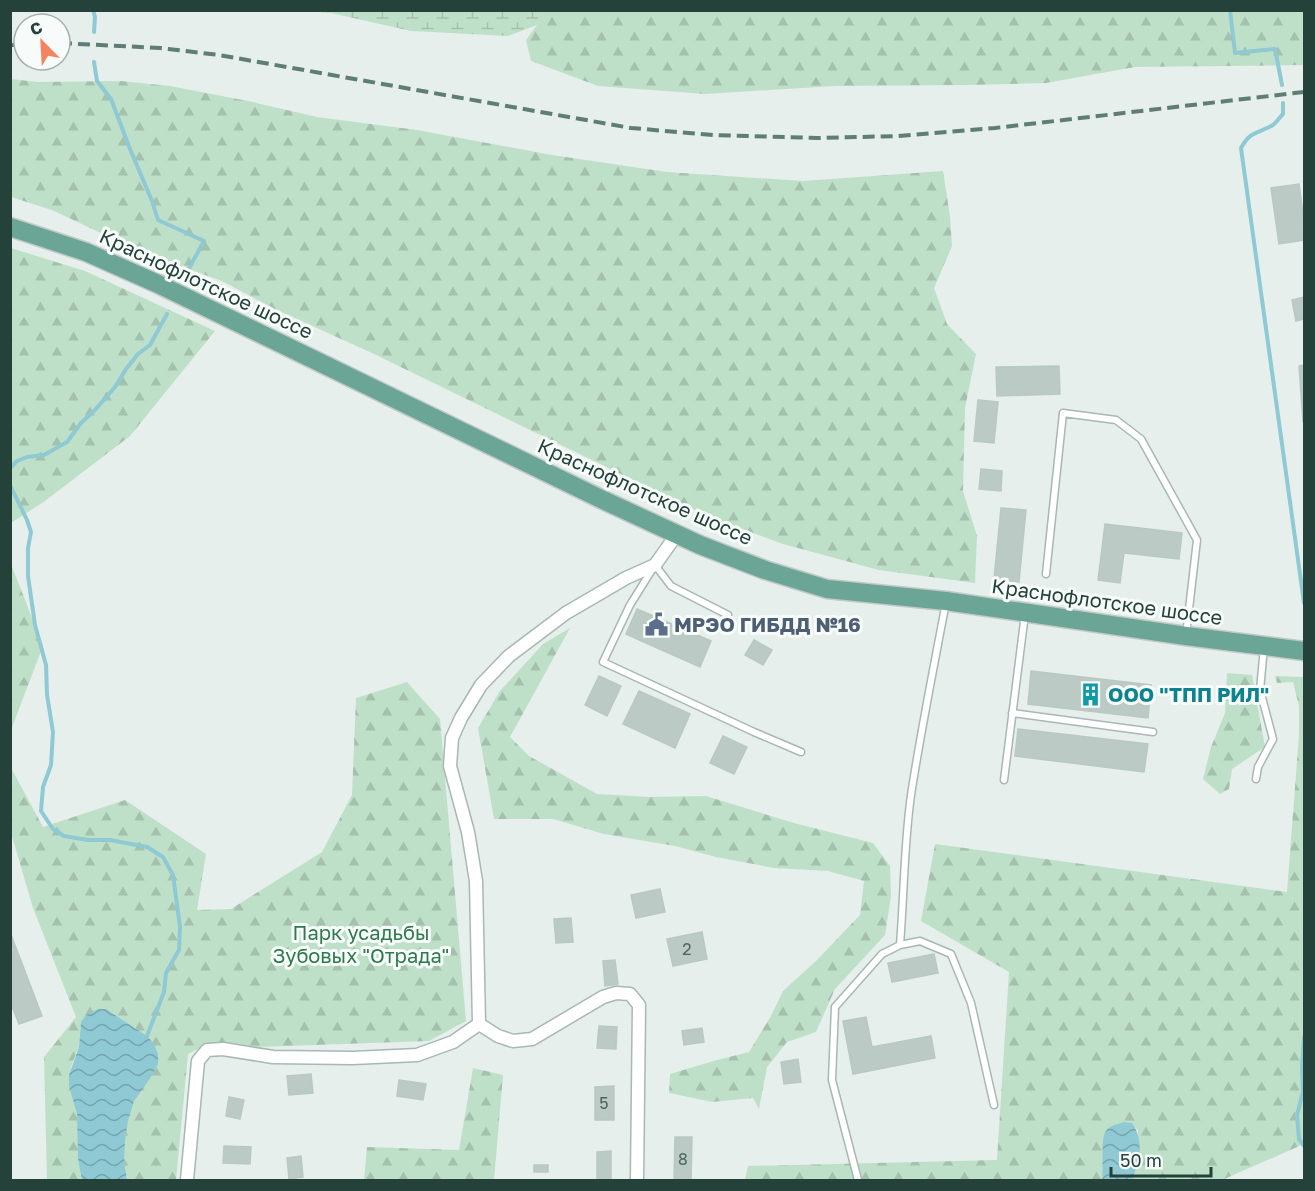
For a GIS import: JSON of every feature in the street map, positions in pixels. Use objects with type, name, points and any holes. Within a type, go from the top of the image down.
[{"type":"main road","name":"Краснофлотское шоссе","points":[[10,227],[86,252],[158,284],[601,499],[700,545],[765,570],[827,589],[946,601],[1025,614],[1305,651]]},
{"type":"street","points":[[479,1024],[476,881],[468,832],[450,766],[452,738],[481,685],[509,656],[566,613],[626,578],[655,565],[677,534]]},
{"type":"street","points":[[479,1024],[498,1036],[513,1041],[532,1039],[603,997],[616,993],[630,994],[639,1005],[637,1180]]},
{"type":"street","points":[[187,1180],[198,1061],[207,1050],[223,1049],[273,1057],[353,1058],[417,1055],[453,1042],[479,1024]]},
{"type":"lane","points":[[1046,574],[1063,413],[1116,420],[1142,438],[1197,540],[1186,636]]},
{"type":"lane","points":[[728,615],[671,586],[655,565],[630,605],[603,662],[801,752]]},
{"type":"lane","points":[[900,945],[904,856],[911,796],[946,601]]},
{"type":"lane","points":[[1004,780],[1025,614]]},
{"type":"lane","points":[[1256,779],[1258,768],[1273,739],[1260,690],[1264,646]]},
{"type":"lane","points":[[1012,713],[1153,732]]},
{"type":"lane","points":[[858,1180],[832,1080],[835,1007],[882,954],[900,945],[920,941],[951,954],[971,1003],[994,1105]]},
{"type":"green space","points":[[540,10],[1304,11],[1304,65],[1135,67],[1046,83],[835,86],[705,94],[598,86],[531,61],[526,40],[537,25]]},
{"type":"green space","points":[[540,10],[537,25],[508,36],[411,31],[331,13],[307,11]]},
{"type":"green space","points":[[11,79],[38,82],[121,81],[170,86],[317,117],[417,130],[552,155],[667,172],[803,181],[943,171],[952,246],[934,288],[947,324],[976,354],[965,408],[963,491],[977,536],[975,583],[879,570],[783,544],[705,515],[372,353],[275,309],[222,281],[141,252],[52,210],[11,197]]},
{"type":"green space","points":[[11,248],[85,271],[215,331],[130,436],[45,501],[11,523]]},
{"type":"green space","points":[[11,564],[43,646],[11,730]]},
{"type":"green space","points":[[570,628],[510,737],[529,756],[597,794],[650,797],[706,796],[794,823],[873,843],[890,866],[891,896],[885,935],[835,989],[816,1032],[787,1042],[767,1067],[759,1109],[753,1098],[712,1102],[669,1093],[670,1074],[749,1052],[783,991],[817,960],[860,915],[864,881],[828,871],[774,868],[716,857],[675,846],[604,834],[553,819],[494,819],[478,728],[500,691],[543,644]]},
{"type":"green space","points":[[1227,673],[1252,675],[1265,747],[1232,769],[1229,789],[1220,794],[1203,779],[1211,747],[1225,713]]},
{"type":"green space","points":[[1275,676],[1304,677],[1304,1144],[1222,1180],[1132,1180],[1138,1131],[1132,1124],[1124,1122],[1103,1141],[1104,1173],[1102,1180],[745,1180],[748,1166],[997,1160],[1009,972],[921,921],[935,844],[1287,892],[1299,735],[1299,706],[1293,682],[1277,683]]},
{"type":"green space","name":"Парк усадьбы Зубовых \"Отрада\"","points":[[407,682],[440,719],[466,1021],[429,1041],[257,1047],[207,1044],[188,1054],[176,1180],[127,1180],[125,1171],[127,1122],[137,1095],[158,1064],[147,1036],[112,1013],[81,1022],[79,1047],[69,1079],[77,1114],[82,1180],[47,1180],[44,1057],[76,1017],[33,908],[11,833],[10,766],[43,827],[125,800],[206,854],[197,910],[231,909],[322,852],[352,795],[356,698]]},
{"type":"green space","points":[[473,1068],[503,1075],[494,1180],[364,1180],[367,1147],[459,1150]]},
{"type":"water","points":[[98,1009],[106,1009],[147,1036],[154,1044],[158,1054],[158,1064],[134,1101],[128,1121],[124,1161],[127,1180],[82,1180],[78,1159],[77,1114],[69,1086],[69,1075],[79,1047],[81,1022],[86,1015]]},
{"type":"water","points":[[1124,1122],[1132,1123],[1140,1144],[1139,1159],[1132,1180],[1102,1180],[1104,1135],[1110,1127]]},
{"type":"building","points":[[1299,184],[1304,240],[1279,244],[1271,188]]},
{"type":"building","points":[[1304,297],[1304,319],[1296,321],[1292,300]]},
{"type":"building","points":[[1304,365],[1304,420],[1303,421],[1299,366]]},
{"type":"building","points":[[1059,366],[1060,394],[997,396],[996,367]]},
{"type":"building","points":[[978,400],[998,402],[994,443],[974,441]]},
{"type":"building","points":[[981,469],[1002,471],[1001,491],[979,489]]},
{"type":"building","points":[[1001,508],[1026,510],[1019,582],[994,579]]},
{"type":"building","points":[[1105,524],[1182,533],[1179,559],[1124,553],[1120,583],[1098,580]]},
{"type":"building","points":[[637,609],[711,641],[700,667],[626,634]]},
{"type":"building","points":[[754,640],[772,650],[763,665],[745,655]]},
{"type":"building","name":"ООО \"ТПП РИЛ\"","points":[[1031,671],[1151,685],[1148,718],[1028,704]]},
{"type":"building","points":[[599,676],[621,686],[607,716],[585,705]]},
{"type":"building","points":[[639,691],[690,714],[675,748],[623,724]]},
{"type":"building","points":[[1018,729],[1148,744],[1144,772],[1015,756]]},
{"type":"building","points":[[723,736],[747,747],[734,774],[710,763]]},
{"type":"building","points":[[660,889],[665,912],[636,918],[631,895]]},
{"type":"building","points":[[571,918],[573,942],[556,943],[554,919]]},
{"type":"building","points":[[10,932],[42,1016],[19,1024],[10,1001]]},
{"type":"building","points":[[702,932],[707,959],[673,966],[667,939]]},
{"type":"building","points":[[934,954],[938,973],[892,982],[888,963]]},
{"type":"building","points":[[615,960],[618,984],[605,986],[603,961]]},
{"type":"building","points":[[866,1017],[872,1047],[931,1036],[935,1058],[853,1074],[843,1021]]},
{"type":"building","points":[[599,1026],[617,1027],[616,1049],[597,1048]]},
{"type":"building","points":[[702,1028],[704,1042],[684,1045],[682,1031]]},
{"type":"building","points":[[798,1059],[801,1082],[784,1084],[781,1062]]},
{"type":"building","points":[[311,1074],[313,1093],[289,1095],[287,1076]]},
{"type":"building","points":[[399,1080],[426,1084],[423,1100],[397,1096]]},
{"type":"building","points":[[614,1086],[614,1120],[595,1120],[595,1087]]},
{"type":"building","points":[[229,1097],[244,1100],[240,1119],[226,1116]]},
{"type":"building","points":[[675,1137],[692,1137],[691,1180],[674,1180]]},
{"type":"building","points":[[224,1146],[251,1147],[250,1164],[223,1163]]},
{"type":"building","points":[[611,1151],[611,1180],[597,1180],[597,1152]]},
{"type":"building","points":[[301,1156],[303,1177],[289,1179],[287,1158]]},
{"type":"building","points":[[534,1165],[548,1165],[548,1172],[534,1172]]},
{"type":"waterway","points":[[93,10],[94,32]]},
{"type":"waterway","points":[[1230,10],[1235,53],[1275,49],[1282,85]]},
{"type":"waterway","points":[[94,62],[97,81],[111,99],[158,220],[204,241],[187,272]]},
{"type":"waterway","points":[[1283,103],[1283,114],[1276,122],[1252,135],[1241,148],[1304,603]]},
{"type":"waterway","points":[[10,468],[17,461],[44,455],[67,442],[81,423],[115,387],[138,354],[150,345],[167,314]]},
{"type":"waterway","points":[[10,485],[31,532],[28,548],[28,576],[35,625],[46,665],[47,695],[53,732],[51,765],[43,787],[41,811],[53,829],[64,836],[88,840],[110,840],[147,847],[163,857],[173,875],[180,927],[179,950],[166,973],[164,992],[147,1036]]},
{"type":"waterway","points":[[1304,1037],[1303,1092],[1297,1115],[1299,1139],[1304,1146]]},
{"type":"railway","points":[[72,44],[160,48],[219,55],[631,128],[713,135],[818,138],[898,136],[995,128],[1304,92]]},
{"type":"place","name":"МРЭО ГИБДД №16","points":[[656,625]]},
{"type":"place","name":"ООО \"ТПП РИЛ\"","points":[[1090,695]]}]
